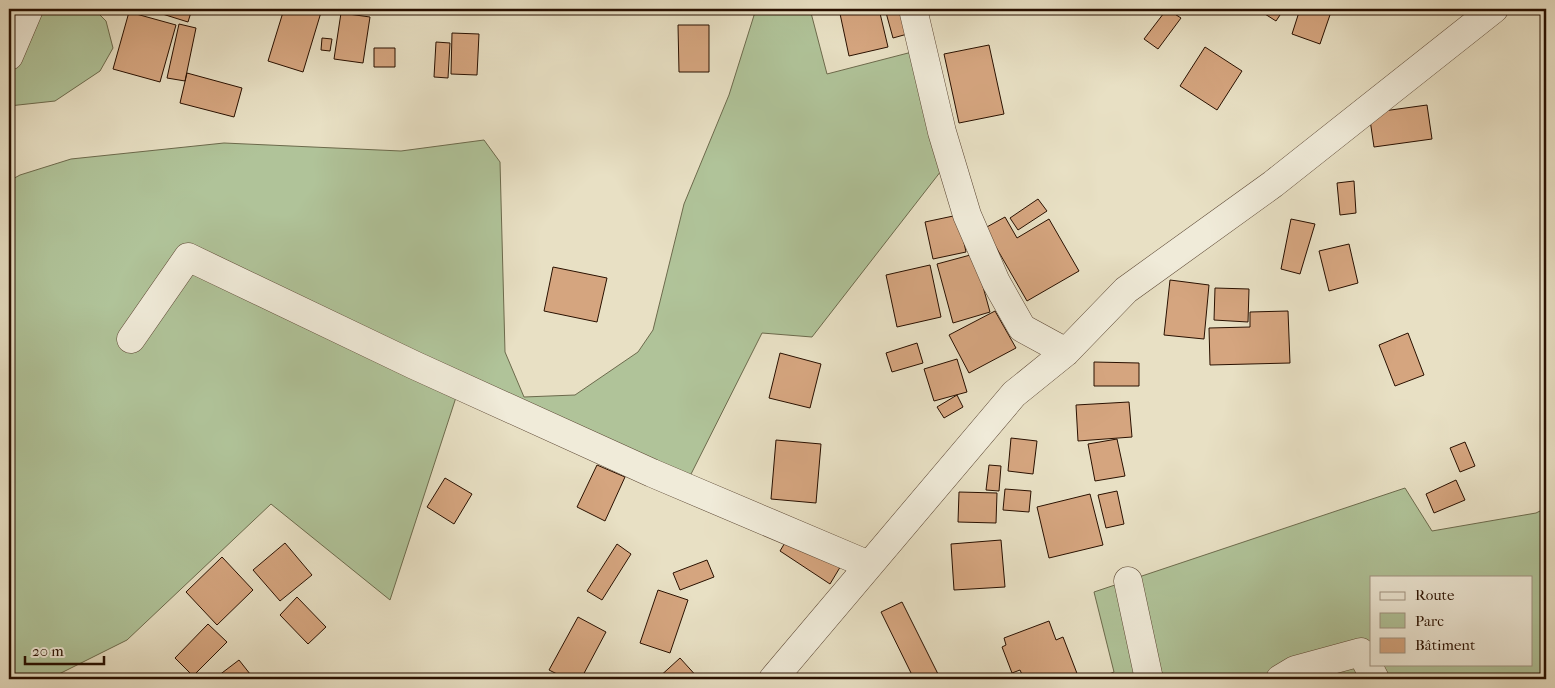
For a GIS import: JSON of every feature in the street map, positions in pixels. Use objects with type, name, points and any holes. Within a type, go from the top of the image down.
[{"type":"street","points":[[9,56],[29,9]]},
{"type":"street","points":[[913,9],[942,132],[967,215],[996,282],[1022,328],[1066,352]]},
{"type":"street","points":[[773,679],[1014,394],[1066,352],[1126,290],[1273,184],[1494,9]]},
{"type":"street","points":[[131,339],[188,257],[414,365],[634,465],[869,565]]},
{"type":"street","points":[[1128,581],[1149,679]]},
{"type":"street","points":[[1280,679],[1295,670],[1362,652],[1375,679]]},
{"type":"green space","points":[[9,9],[94,9],[106,21],[113,48],[100,71],[55,101],[9,106]]},
{"type":"green space","points":[[756,9],[810,9],[827,74],[912,52],[941,171],[812,337],[762,333],[684,488],[461,382],[390,600],[271,504],[127,640],[49,679],[27,679],[9,675],[9,181],[20,175],[71,159],[224,143],[401,151],[484,140],[500,162],[505,352],[524,397],[575,395],[638,352],[653,330],[684,204],[729,95]]},
{"type":"green space","points":[[1405,488],[1432,531],[1536,513],[1546,508],[1546,679],[1096,679],[1114,672],[1094,592]]},
{"type":"building","points":[[157,9],[192,9],[188,22],[156,12]]},
{"type":"building","points":[[284,9],[322,9],[303,72],[268,61]]},
{"type":"building","points":[[839,9],[879,9],[888,47],[849,56]]},
{"type":"building","points":[[885,9],[905,9],[911,33],[893,38]]},
{"type":"building","points":[[1167,9],[1181,18],[1158,49],[1144,39]]},
{"type":"building","points":[[1257,9],[1284,9],[1276,21]]},
{"type":"building","points":[[1300,9],[1332,9],[1320,44],[1292,34]]},
{"type":"building","points":[[129,12],[176,25],[160,82],[113,69]]},
{"type":"building","points":[[341,13],[370,17],[363,63],[334,59]]},
{"type":"building","points":[[179,24],[196,28],[185,81],[167,78]]},
{"type":"building","points":[[678,25],[709,25],[709,72],[679,72]]},
{"type":"building","points":[[452,33],[479,34],[477,75],[451,74]]},
{"type":"building","points":[[322,38],[332,39],[330,51],[321,50]]},
{"type":"building","points":[[436,42],[450,43],[448,78],[434,77]]},
{"type":"building","points":[[989,45],[1004,114],[959,123],[944,54]]},
{"type":"building","points":[[1205,47],[1242,71],[1217,110],[1180,86]]},
{"type":"building","points":[[374,48],[395,48],[395,67],[374,67]]},
{"type":"building","points":[[187,73],[242,88],[234,117],[180,103]]},
{"type":"building","points":[[1427,105],[1432,139],[1374,147],[1369,113]]},
{"type":"building","points":[[1354,181],[1356,213],[1340,215],[1337,183]]},
{"type":"building","points":[[1038,199],[1047,211],[1018,230],[1010,218]]},
{"type":"building","points":[[958,215],[966,252],[933,259],[925,222]]},
{"type":"building","points":[[1005,217],[1017,238],[1049,219],[1079,271],[1027,301],[985,228]]},
{"type":"building","points":[[1291,219],[1315,224],[1300,274],[1281,269]]},
{"type":"building","points":[[1349,244],[1358,283],[1329,291],[1319,251]]},
{"type":"building","points":[[974,254],[990,312],[953,323],[937,264]]},
{"type":"building","points":[[930,265],[941,317],[897,327],[886,275]]},
{"type":"building","points":[[553,267],[607,278],[597,322],[544,311]]},
{"type":"building","points":[[1170,280],[1209,285],[1204,339],[1164,335]]},
{"type":"building","points":[[1215,288],[1249,289],[1248,322],[1214,320]]},
{"type":"building","points":[[995,311],[1016,348],[969,373],[949,335]]},
{"type":"building","points":[[1288,311],[1290,363],[1210,365],[1209,328],[1250,327],[1250,312]]},
{"type":"building","points":[[1408,333],[1424,375],[1395,386],[1379,345]]},
{"type":"building","points":[[917,343],[923,363],[892,372],[886,353]]},
{"type":"building","points":[[780,353],[821,364],[810,408],[769,398]]},
{"type":"building","points":[[957,359],[967,392],[934,401],[924,369]]},
{"type":"building","points":[[1094,362],[1139,363],[1139,386],[1094,386]]},
{"type":"building","points":[[957,395],[963,407],[944,418],[937,407]]},
{"type":"building","points":[[1129,402],[1132,437],[1078,441],[1076,405]]},
{"type":"building","points":[[1011,438],[1037,441],[1033,474],[1008,471]]},
{"type":"building","points":[[1117,439],[1125,476],[1095,481],[1088,444]]},
{"type":"building","points":[[776,440],[821,444],[816,503],[771,499]]},
{"type":"building","points":[[1465,442],[1475,466],[1460,472],[1450,448]]},
{"type":"building","points":[[597,465],[625,477],[605,521],[577,507]]},
{"type":"building","points":[[989,465],[1001,466],[999,491],[986,490]]},
{"type":"building","points":[[445,478],[472,494],[454,524],[427,507]]},
{"type":"building","points":[[1456,480],[1465,500],[1434,513],[1426,494]]},
{"type":"building","points":[[1005,489],[1031,491],[1029,512],[1003,510]]},
{"type":"building","points":[[1117,491],[1124,524],[1106,528],[1098,495]]},
{"type":"building","points":[[959,492],[997,493],[996,523],[958,522]]},
{"type":"building","points":[[1090,494],[1103,545],[1049,558],[1037,507]]},
{"type":"building","points":[[792,531],[842,564],[830,584],[780,551]]},
{"type":"building","points":[[1001,540],[1005,587],[954,590],[951,544]]},
{"type":"building","points":[[285,543],[312,575],[280,601],[253,570]]},
{"type":"building","points":[[617,544],[631,554],[602,600],[587,591]]},
{"type":"building","points":[[222,557],[253,590],[217,625],[186,592]]},
{"type":"building","points":[[707,560],[714,577],[680,590],[673,573]]},
{"type":"building","points":[[658,590],[688,600],[670,653],[640,643]]},
{"type":"building","points":[[297,597],[326,627],[308,644],[280,615]]},
{"type":"building","points":[[902,602],[938,674],[927,679],[914,679],[881,612]]},
{"type":"building","points":[[578,617],[606,632],[581,679],[567,679],[549,670]]},
{"type":"building","points":[[1049,621],[1056,640],[1063,637],[1078,676],[1069,679],[1024,679],[1020,670],[1012,673],[1002,647],[1006,645],[1004,638]]},
{"type":"building","points":[[208,624],[227,642],[193,676],[175,658]]},
{"type":"building","points":[[680,658],[699,679],[657,679]]},
{"type":"building","points":[[239,660],[254,679],[214,679]]}]
